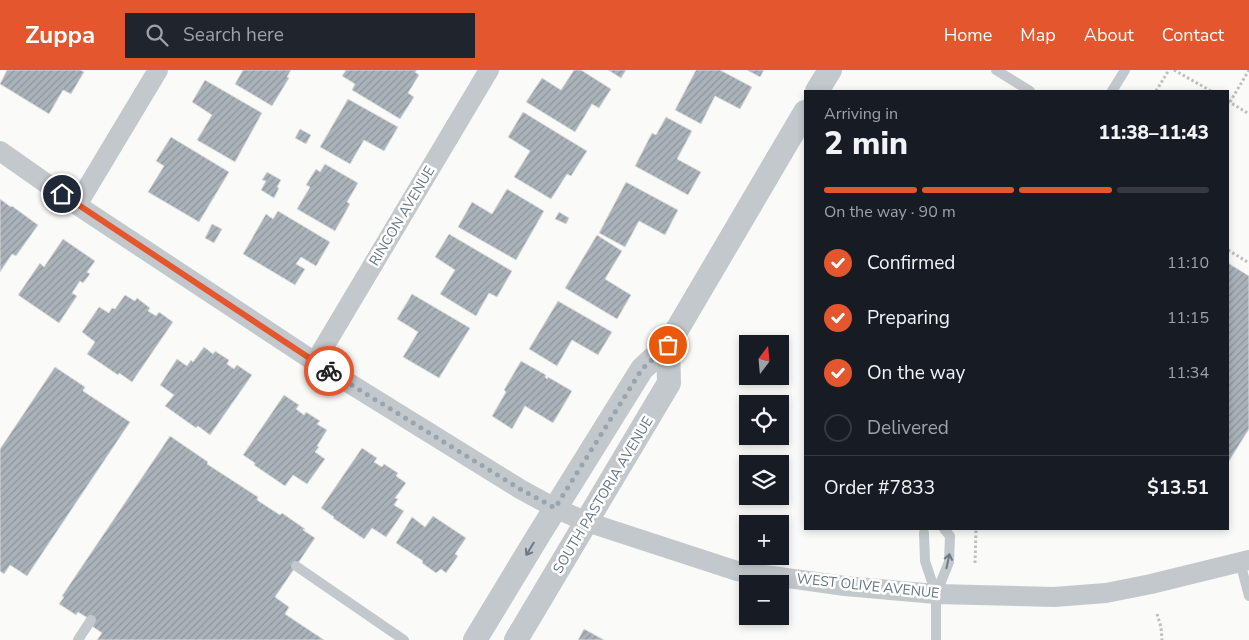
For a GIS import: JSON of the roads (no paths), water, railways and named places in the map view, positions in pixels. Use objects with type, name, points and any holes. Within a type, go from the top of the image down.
[{"type":"street","points":[[77,205],[158,70]]},
{"type":"street","name":"RINCON AVENUE","points":[[315,362],[489,70]]},
{"type":"street","points":[[818,90],[830,70]]},
{"type":"street","points":[[475,640],[642,369],[668,345],[804,114]]},
{"type":"street","name":"WEST OLIVE AVENUE","points":[[0,151],[77,205],[315,362],[520,489],[555,508],[587,522],[737,571],[845,586],[936,594],[1054,597],[1106,593],[1245,561]]},
{"type":"street","name":"SOUTH PASTORIA AVENUE","points":[[516,640],[669,383],[668,345]]},
{"type":"lane","points":[[996,70],[1028,90]]},
{"type":"lane","points":[[1113,90],[1125,70]]},
{"type":"lane","points":[[936,594],[949,562],[950,536],[945,530]]},
{"type":"lane","points":[[924,533],[925,561],[936,594],[936,640]]},
{"type":"lane","points":[[1245,561],[1249,596]]},
{"type":"lane","points":[[296,566],[404,640]]},
{"type":"lane","points":[[78,640],[91,620]]}]
